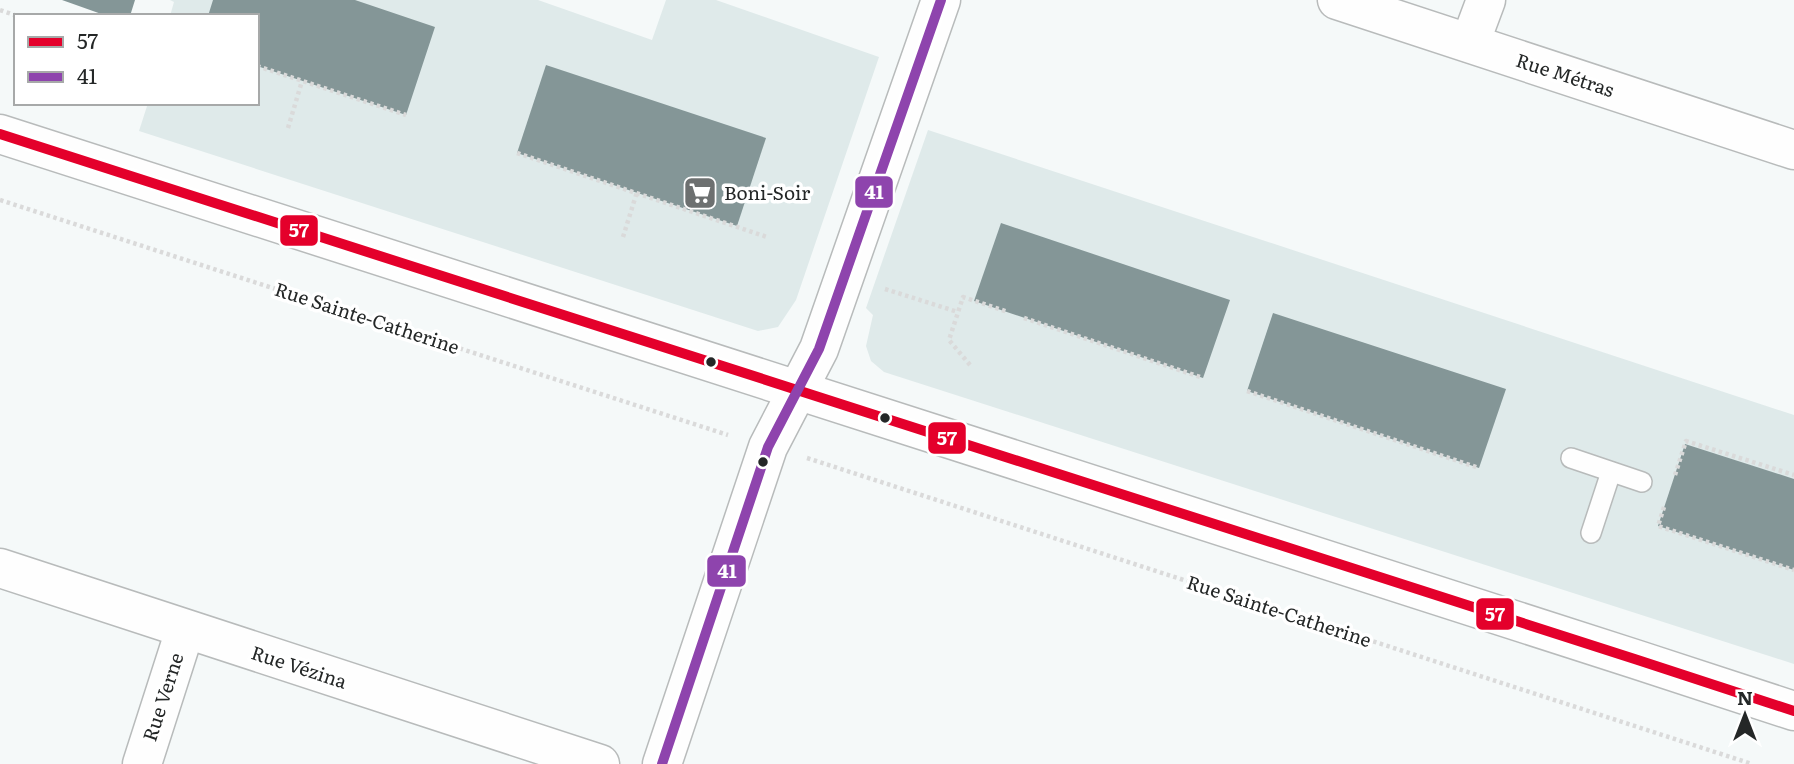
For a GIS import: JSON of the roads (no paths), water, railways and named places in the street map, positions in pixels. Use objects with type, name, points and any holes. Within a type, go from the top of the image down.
[{"type":"street","points":[[662,764],[768,447],[822,340],[941,0]]},
{"type":"street","name":"Rue Métras","points":[[1337,0],[1794,150]]},
{"type":"street","points":[[1470,44],[1486,0]]},
{"type":"street","points":[[0,134],[1794,711]]},
{"type":"street","name":"Rue Vézina","points":[[0,568],[600,764]]},
{"type":"street","name":"Rue Verne","points":[[142,764],[185,630]]},
{"type":"lane","points":[[1571,458],[1642,482]]},
{"type":"lane","points":[[1591,533],[1611,472]]},
{"type":"place","name":"Boni-Soir","points":[[700,193]]}]
